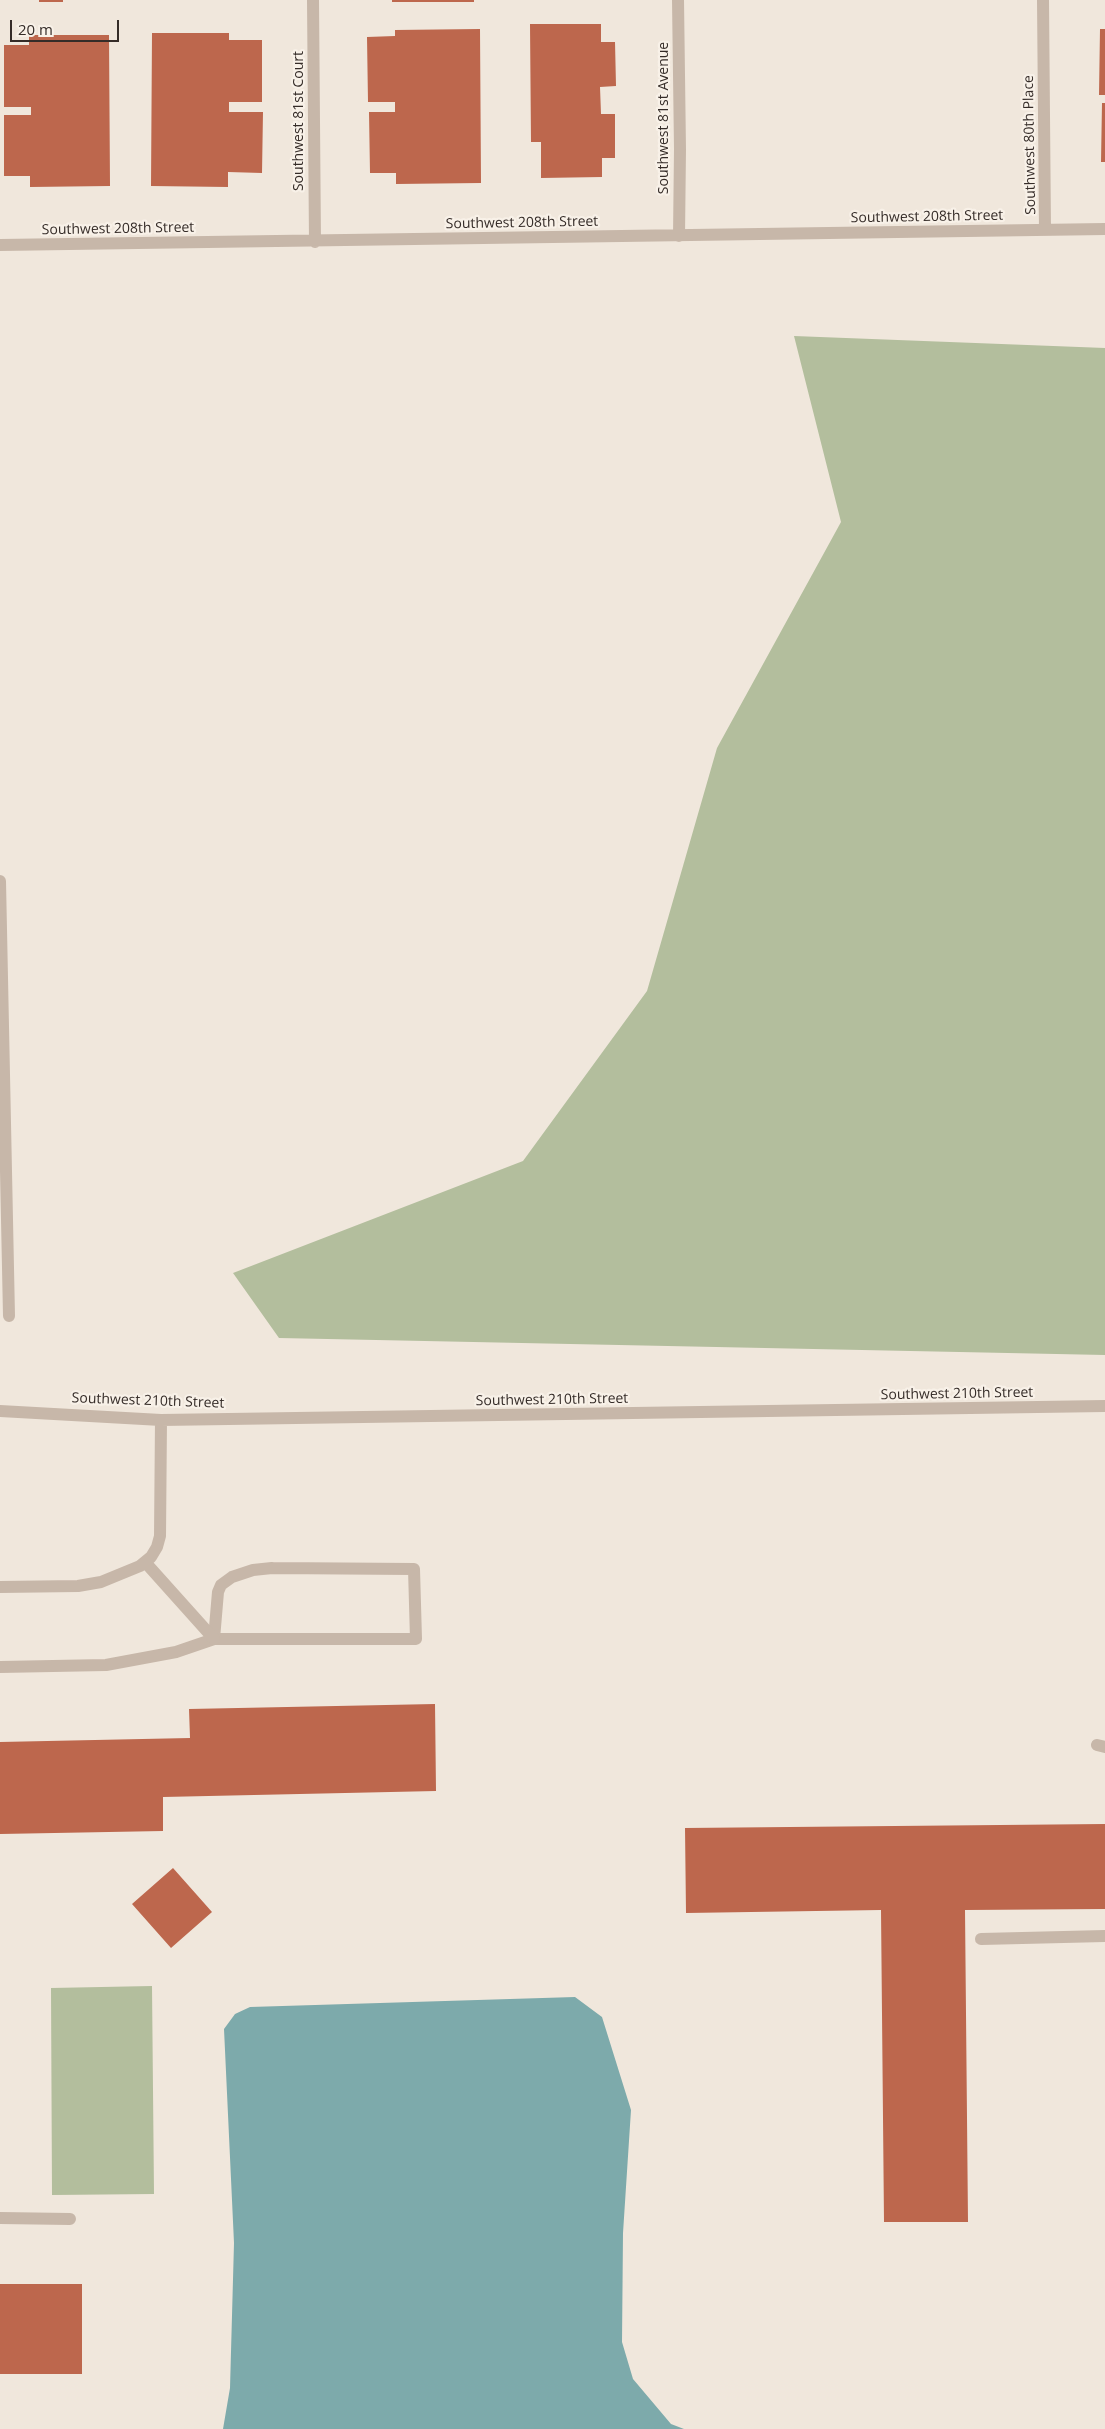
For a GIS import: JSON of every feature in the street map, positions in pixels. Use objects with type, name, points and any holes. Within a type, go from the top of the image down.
[{"type":"street","name":"Southwest 81st Court","points":[[313,0],[315,242]]},
{"type":"street","name":"Southwest 81st Avenue","points":[[678,0],[679,236]]},
{"type":"street","name":"Southwest 80th Place","points":[[1043,0],[1046,230],[1105,230]]},
{"type":"street","name":"Southwest 208th Street","points":[[0,245],[315,242],[1046,230]]},
{"type":"street","points":[[0,881],[8,1316]]},
{"type":"street","name":"Southwest 210th Street","points":[[0,1410],[161,1420],[1105,1406]]},
{"type":"street","points":[[0,1587],[78,1586],[120,1576],[145,1562],[157,1546],[160,1536],[161,1420]]},
{"type":"street","points":[[145,1562],[214,1640]]},
{"type":"street","points":[[0,1667],[106,1665],[176,1652],[214,1640],[416,1639],[414,1569],[272,1568],[253,1570],[232,1577],[221,1584],[218,1592],[214,1640]]},
{"type":"street","points":[[982,1939],[1105,1936]]},
{"type":"street","points":[[0,2218],[70,2219]]},
{"type":"green space","points":[[794,336],[1105,348],[1105,1355],[279,1338],[233,1273],[523,1161],[647,991],[717,748],[841,522]]},
{"type":"green space","points":[[152,1986],[154,2194],[52,2195],[51,1988]]},
{"type":"water","points":[[575,1997],[602,2017],[631,2110],[623,2233],[622,2342],[633,2379],[671,2424],[684,2429],[223,2429],[230,2388],[234,2243],[224,2029],[235,2014],[250,2007]]},
{"type":"building","points":[[39,0],[63,0],[63,2],[39,2]]},
{"type":"building","points":[[392,0],[474,0],[474,2],[392,2]]},
{"type":"building","points":[[530,24],[601,24],[601,42],[615,42],[616,86],[600,87],[601,114],[615,114],[615,158],[602,158],[602,177],[541,178],[541,142],[531,142]]},
{"type":"building","points":[[480,29],[481,183],[396,184],[396,173],[370,173],[369,112],[395,112],[395,102],[368,102],[367,37],[395,36],[395,30]]},
{"type":"building","points":[[1100,29],[1105,29],[1105,95],[1099,95]]},
{"type":"building","points":[[152,33],[229,33],[229,40],[262,40],[262,102],[229,102],[229,112],[263,112],[262,173],[228,172],[228,187],[151,186]]},
{"type":"building","points":[[29,35],[109,35],[110,186],[30,187],[30,176],[4,176],[4,115],[31,115],[31,107],[4,107],[4,45],[29,45]]},
{"type":"building","points":[[1102,103],[1105,103],[1105,162],[1101,162]]},
{"type":"building","points":[[435,1704],[436,1791],[163,1797],[163,1831],[0,1834],[0,1742],[190,1738],[189,1709]]},
{"type":"building","points":[[1105,1824],[1105,1909],[965,1910],[968,2222],[884,2222],[881,1910],[686,1913],[685,1828]]},
{"type":"building","points":[[173,1868],[212,1912],[171,1948],[132,1904]]},
{"type":"building","points":[[0,2284],[82,2284],[82,2374],[0,2374]]}]
